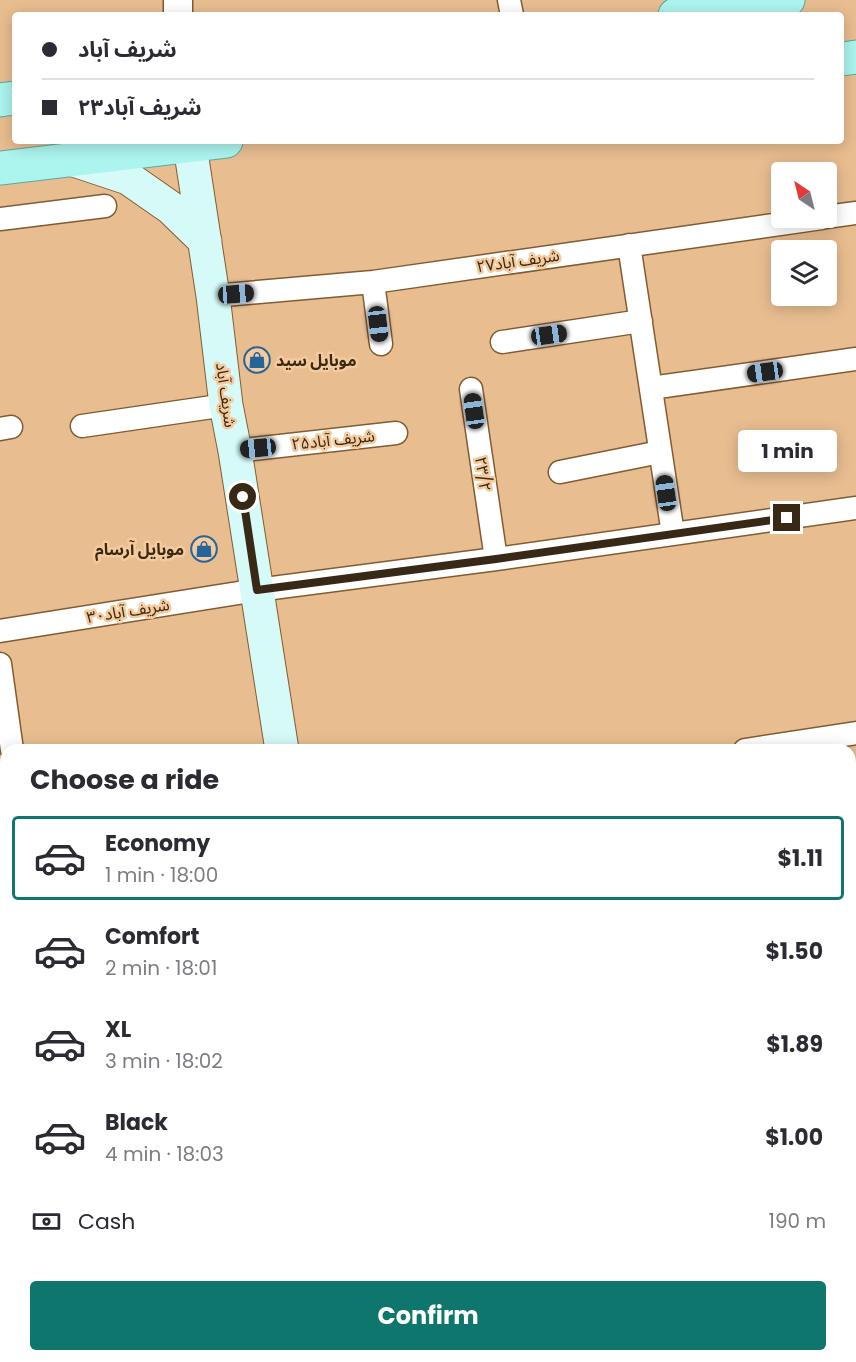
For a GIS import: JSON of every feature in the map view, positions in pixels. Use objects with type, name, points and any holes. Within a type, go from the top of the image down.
[{"type":"main road","points":[[681,11],[788,0]]},
{"type":"main road","points":[[0,168],[204,144]]},
{"type":"main road","name":"شریف آباد","points":[[190,146],[213,296],[226,405],[281,744]]},
{"type":"main road","points":[[71,159],[128,178],[171,208],[205,241]]},
{"type":"street","points":[[0,219],[105,206]]},
{"type":"street","name":"شریف آباد۲۷","points":[[837,215],[856,213]]},
{"type":"street","name":"شریف آباد۲۷","points":[[213,296],[373,282],[771,225]]},
{"type":"street","points":[[629,245],[673,534]]},
{"type":"street","points":[[373,282],[381,345]]},
{"type":"street","points":[[502,342],[641,321]]},
{"type":"street","points":[[651,388],[856,359]]},
{"type":"street","name":"۲۳/۲","points":[[471,390],[496,559]]},
{"type":"street","points":[[82,426],[226,405]]},
{"type":"street","name":"شریف آباد۲۵","points":[[235,451],[396,433]]},
{"type":"street","points":[[560,472],[660,452]]},
{"type":"street","name":"شریف آباد۳۰","points":[[0,632],[257,590],[856,508]]},
{"type":"street","points":[[0,664],[11,744]]},
{"type":"street","points":[[806,744],[856,733]]},
{"type":"place","name":"موبایل سید","points":[[257,360]]},
{"type":"place","name":"موبایل آرسام","points":[[204,549]]},
{"type":"route","points":[[243,497],[257,590],[787,518]]}]
